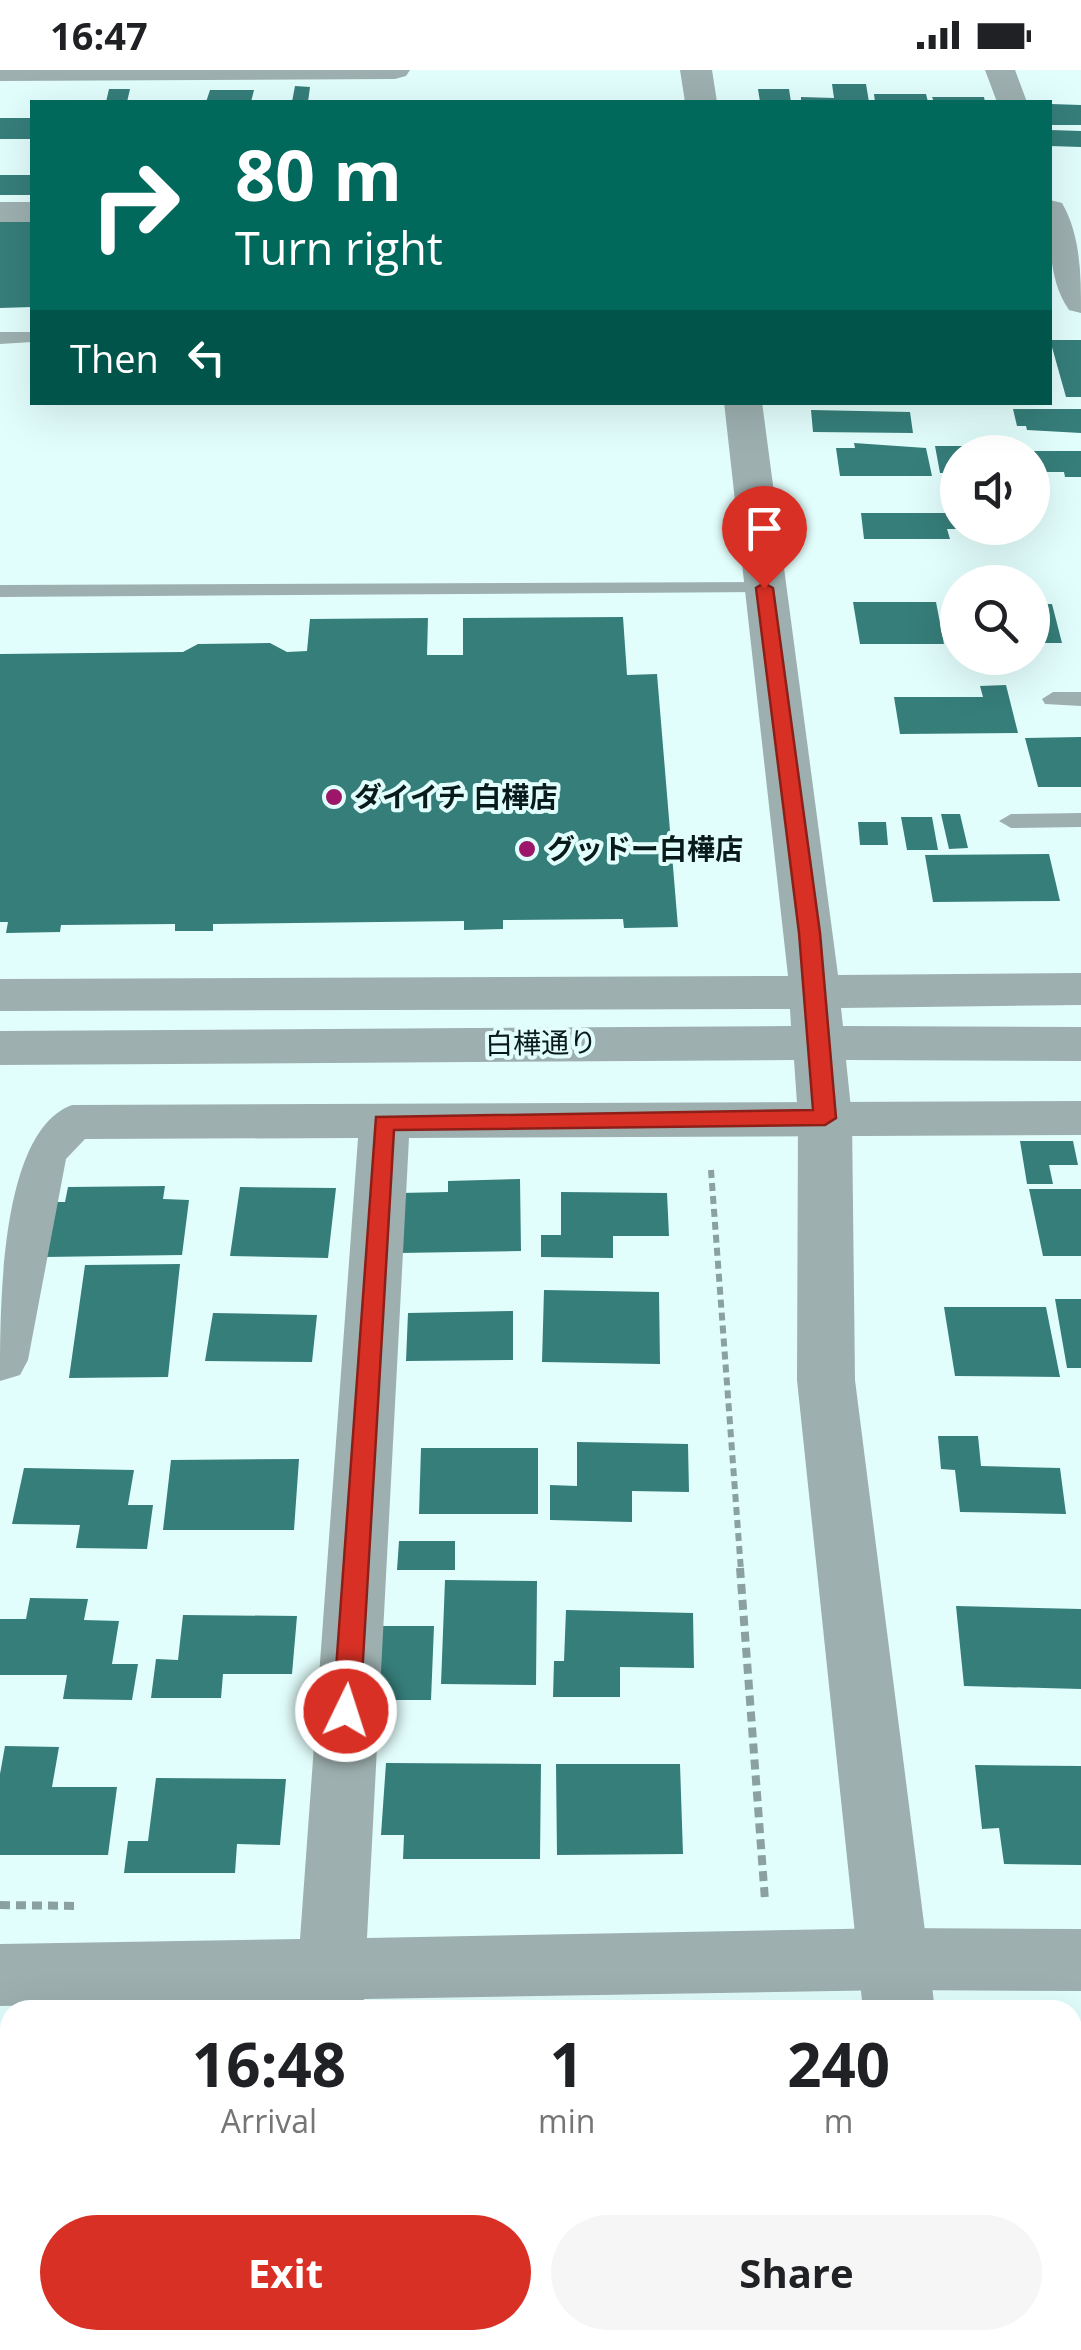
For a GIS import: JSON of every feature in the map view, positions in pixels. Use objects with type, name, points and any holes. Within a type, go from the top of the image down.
[{"type":"street","points":[[0,72],[395,70]]},
{"type":"street","points":[[696,70],[702,100]]},
{"type":"street","points":[[1000,70],[1011,100]]},
{"type":"street","points":[[1052,193],[1081,193]]},
{"type":"street","points":[[0,212],[30,212]]},
{"type":"street","points":[[1052,216],[1081,303]]},
{"type":"street","points":[[1052,326],[1081,326]]},
{"type":"street","points":[[742,405],[816,1019],[825,1118],[826,1380],[896,1984]]},
{"type":"street","name":"白樺通り","points":[[0,1048],[649,1042],[1081,989]]},
{"type":"street","name":"白樺通り","points":[[0,995],[816,1019],[1081,1044]]},
{"type":"street","points":[[0,1360],[41,1153],[72,1122],[1081,1118]]},
{"type":"street","points":[[330,1991],[384,1123]]},
{"type":"street","points":[[0,1976],[330,1991],[896,1984],[1081,1960]]},
{"type":"lane","points":[[0,338],[30,338]]},
{"type":"lane","points":[[0,591],[764,588]]},
{"type":"lane","points":[[1054,700],[1081,699]]},
{"type":"lane","points":[[1011,821],[1081,820]]},
{"type":"path","points":[[707,1119],[765,1900],[745,1901]]},
{"type":"path","points":[[0,1906],[98,1906]]},
{"type":"building","points":[[832,84],[866,84],[869,100],[801,100],[834,98]]},
{"type":"building","points":[[295,86],[310,87],[308,100],[292,100]]},
{"type":"building","points":[[109,89],[130,89],[127,100],[106,100]]},
{"type":"building","points":[[758,89],[789,89],[791,100],[760,100]]},
{"type":"building","points":[[210,90],[254,90],[252,100],[207,100]]},
{"type":"building","points":[[874,94],[926,94],[928,100],[875,100]]},
{"type":"building","points":[[932,97],[985,100],[933,100]]},
{"type":"building","points":[[1052,104],[1081,105],[1081,125],[1052,125]]},
{"type":"building","points":[[0,118],[30,118],[30,139],[0,139]]},
{"type":"building","points":[[1052,130],[1081,131],[1081,147],[1052,146]]},
{"type":"building","points":[[0,175],[30,175],[30,195],[0,195]]},
{"type":"building","points":[[0,222],[30,222],[30,307],[0,308]]},
{"type":"building","points":[[1052,340],[1081,340],[1081,397],[1066,397]]},
{"type":"building","points":[[1013,409],[1081,409],[1081,433],[1027,430],[1026,426],[1017,426]]},
{"type":"building","points":[[811,410],[910,412],[913,433],[813,432]]},
{"type":"building","points":[[854,443],[926,448],[932,476],[840,476],[836,448],[855,448]]},
{"type":"building","points":[[935,446],[940,446],[940,473]]},
{"type":"building","points":[[1050,451],[1081,451],[1081,477],[1065,477],[1064,472],[1050,472]]},
{"type":"building","points":[[861,513],[940,513],[940,539],[864,539]]},
{"type":"building","points":[[853,602],[936,602],[940,644],[860,644]]},
{"type":"building","points":[[1050,604],[1052,604],[1062,643],[1050,643]]},
{"type":"building","name":"ダイイチ 白樺店","points":[[623,617],[627,675],[657,674],[678,927],[624,928],[623,919],[503,920],[503,929],[464,930],[464,921],[213,924],[213,931],[175,931],[175,924],[61,925],[60,932],[6,933],[8,922],[0,922],[0,654],[183,652],[198,644],[270,643],[287,652],[307,651],[310,619],[428,618],[427,655],[463,655],[463,618]]},
{"type":"building","points":[[1006,685],[1018,733],[900,734],[894,697],[983,697],[980,686]]},
{"type":"building","points":[[1081,737],[1081,787],[1038,787],[1025,738]]},
{"type":"building","points":[[941,814],[960,814],[968,848],[949,849]]},
{"type":"building","points":[[901,817],[932,817],[938,850],[907,850]]},
{"type":"building","points":[[858,822],[886,822],[888,845],[860,845]]},
{"type":"building","points":[[1049,854],[1060,901],[933,902],[925,855]]},
{"type":"building","points":[[1020,1141],[1073,1141],[1078,1165],[1049,1165],[1053,1184],[1027,1184]]},
{"type":"building","points":[[520,1179],[521,1251],[398,1253],[399,1193],[448,1192],[448,1181]]},
{"type":"building","points":[[165,1186],[163,1199],[189,1200],[182,1255],[44,1257],[53,1202],[65,1202],[68,1187]]},
{"type":"building","points":[[240,1187],[336,1188],[328,1258],[230,1256]]},
{"type":"building","points":[[1029,1189],[1081,1189],[1081,1256],[1043,1256]]},
{"type":"building","points":[[561,1192],[667,1193],[669,1236],[613,1236],[613,1258],[541,1257],[541,1235],[561,1235]]},
{"type":"building","points":[[180,1264],[168,1377],[69,1378],[85,1265]]},
{"type":"building","points":[[544,1290],[659,1292],[660,1364],[542,1362]]},
{"type":"building","points":[[1055,1299],[1081,1299],[1081,1368],[1067,1368]]},
{"type":"building","points":[[944,1307],[1046,1307],[1060,1377],[955,1376]]},
{"type":"building","points":[[513,1311],[513,1360],[406,1361],[408,1313]]},
{"type":"building","points":[[213,1313],[317,1315],[312,1362],[205,1361]]},
{"type":"building","points":[[938,1436],[978,1436],[981,1466],[1060,1468],[1066,1514],[960,1512],[955,1470],[941,1469]]},
{"type":"building","points":[[577,1442],[688,1444],[689,1492],[632,1491],[632,1522],[550,1520],[550,1485],[577,1486]]},
{"type":"building","points":[[421,1448],[538,1448],[538,1514],[419,1514]]},
{"type":"building","points":[[299,1459],[294,1530],[163,1530],[171,1460]]},
{"type":"building","points":[[24,1468],[134,1470],[128,1505],[153,1505],[147,1549],[76,1548],[80,1525],[12,1524]]},
{"type":"building","points":[[399,1541],[455,1541],[455,1570],[397,1570]]},
{"type":"building","points":[[445,1580],[537,1581],[536,1685],[441,1684]]},
{"type":"building","points":[[30,1598],[88,1599],[84,1620],[119,1621],[112,1664],[138,1664],[132,1700],[63,1699],[67,1675],[0,1675],[0,1619],[26,1619]]},
{"type":"building","points":[[956,1606],[1081,1609],[1081,1689],[964,1686]]},
{"type":"building","points":[[566,1610],[693,1613],[694,1668],[620,1667],[620,1697],[553,1697],[554,1661],[564,1661]]},
{"type":"building","points":[[183,1615],[297,1616],[292,1674],[223,1674],[221,1698],[151,1698],[156,1659],[178,1660]]},
{"type":"building","points":[[380,1626],[434,1626],[431,1700],[375,1700]]},
{"type":"building","points":[[5,1746],[59,1747],[52,1787],[117,1787],[108,1855],[0,1855],[0,1774]]},
{"type":"building","points":[[386,1763],[541,1764],[540,1859],[403,1859],[404,1835],[381,1835]]},
{"type":"building","points":[[556,1764],[680,1764],[683,1854],[557,1855]]},
{"type":"building","points":[[975,1765],[1081,1766],[1081,1865],[1004,1864],[999,1828],[982,1829]]},
{"type":"building","points":[[156,1778],[286,1779],[280,1845],[237,1844],[235,1873],[124,1873],[128,1841],[148,1841]]},
{"type":"place","name":"ダイイチ 白樺店","points":[[334,797]]},
{"type":"place","name":"グッドー白樺店","points":[[527,849]]},
{"type":"route","points":[[346,1711],[384,1123],[825,1118],[810,933],[764,588]]}]
